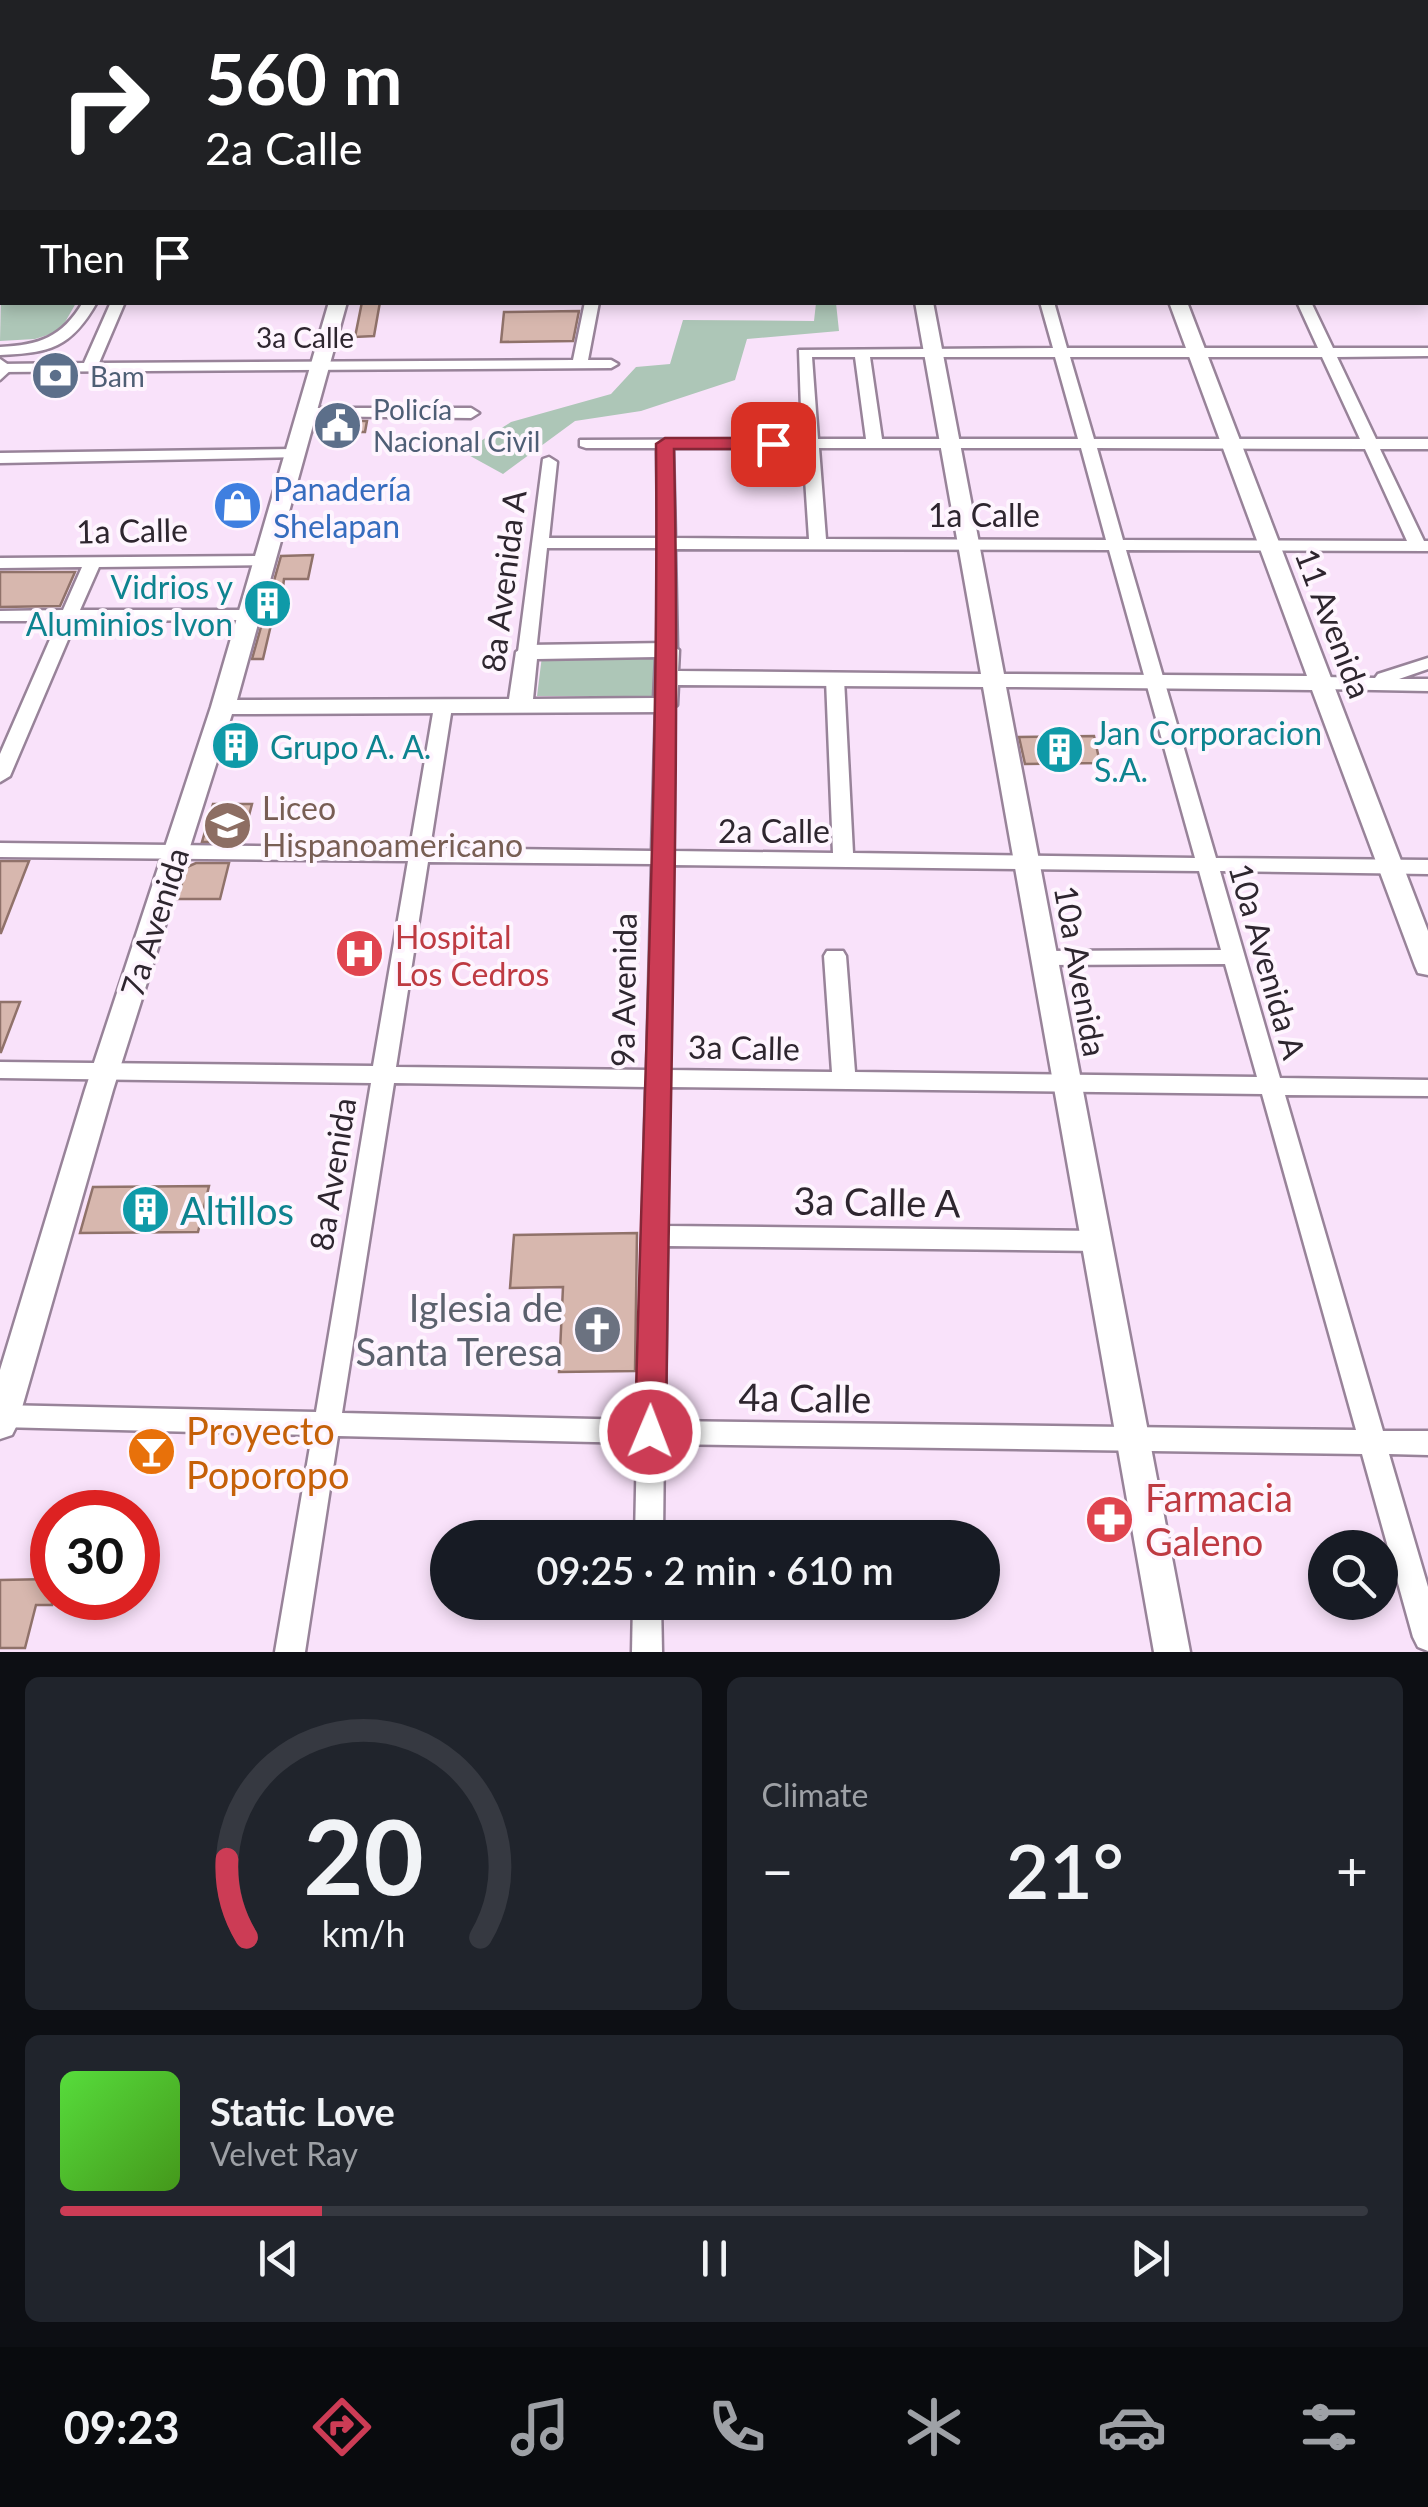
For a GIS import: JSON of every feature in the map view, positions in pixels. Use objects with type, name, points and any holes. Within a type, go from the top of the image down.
[{"type":"main road","name":"7a Avenida","points":[[1,1419],[106,1071],[223,707],[337,305]]},
{"type":"main road","name":"10a Avenida","points":[[925,305],[1172,1652]]},
{"type":"main road","name":"11 Avenida","points":[[1179,305],[1428,966]]},
{"type":"main road","points":[[527,652],[668,650]]},
{"type":"main road","name":"9a Avenida","points":[[665,706],[668,650]]},
{"type":"main road","name":"8a Avenida A","points":[[520,707],[527,652]]},
{"type":"main road","points":[[667,678],[1322,683]]},
{"type":"main road","points":[[223,707],[665,706]]},
{"type":"street","points":[[1,365],[70,336],[88,305]]},
{"type":"street","points":[[90,367],[117,305]]},
{"type":"street","points":[[580,364],[591,305]]},
{"type":"street","name":"10a Avenida A","points":[[1048,305],[1428,1636]]},
{"type":"street","points":[[1305,305],[1423,546]]},
{"type":"street","points":[[818,546],[804,353],[1428,352]]},
{"type":"street","points":[[862,353],[875,444]]},
{"type":"street","name":"3a Calle","points":[[1,365],[611,364]]},
{"type":"street","points":[[306,413],[471,413]]},
{"type":"street","points":[[586,443],[1428,444]]},
{"type":"street","name":"9a Avenida","points":[[665,444],[668,650]]},
{"type":"street","points":[[0,458],[295,454]]},
{"type":"street","name":"8a Avenida A","points":[[527,652],[549,462]]},
{"type":"street","name":"1a Calle","points":[[540,542],[665,546],[1423,546]]},
{"type":"street","name":"1a Calle","points":[[0,563],[264,561]]},
{"type":"street","points":[[0,776],[92,563]]},
{"type":"street","points":[[0,616],[249,616]]},
{"type":"street","points":[[1358,682],[1428,663]]},
{"type":"street","points":[[835,679],[843,860]]},
{"type":"street","points":[[1322,683],[1428,685]]},
{"type":"street","name":"9a Avenida","points":[[648,1520],[665,706]]},
{"type":"street","name":"8a Avenida","points":[[290,1652],[443,707]]},
{"type":"street","name":"2a Calle","points":[[0,850],[1428,868]]},
{"type":"street","points":[[835,956],[844,1081]]},
{"type":"street","points":[[1044,958],[1234,957]]},
{"type":"street","name":"3a Calle","points":[[0,1070],[1428,1088]]},
{"type":"street","name":"3a Calle A","points":[[655,1236],[1099,1240]]},
{"type":"street","name":"4a Calle","points":[[1,1419],[1428,1442]]},
{"type":"street","points":[[646,1652],[647,1620]]},
{"type":"green space","points":[[1,305],[75,305],[60,331],[35,339],[0,341]]},
{"type":"green space","points":[[816,305],[836,305],[839,331],[747,339],[735,380],[641,411],[575,421],[503,474],[463,452],[511,422],[611,394],[636,367],[670,364],[683,320],[814,321]]},
{"type":"green space","points":[[542,656],[656,656],[654,696],[537,696]]},
{"type":"building","points":[[361,305],[379,305],[374,336],[355,337]]},
{"type":"building","points":[[579,311],[573,341],[501,342],[504,312]]},
{"type":"building","name":"Policía Nacional Civil","points":[[318,420],[367,421],[365,432],[315,432]]},
{"type":"building","points":[[313,555],[308,579],[284,579],[280,612],[274,612],[263,659],[252,659],[281,556]]},
{"type":"building","points":[[0,572],[75,572],[60,606],[0,607]]},
{"type":"building","name":"Jan Corporacion S.A.","points":[[1094,736],[1100,763],[1025,764],[1019,737]]},
{"type":"building","name":"Liceo Hispanoamericano","points":[[213,804],[252,804],[242,842],[202,842]]},
{"type":"building","points":[[0,861],[29,861],[1,933],[0,933]]},
{"type":"building","points":[[196,863],[229,863],[220,899],[177,899],[187,867]]},
{"type":"building","points":[[0,1002],[20,1002],[1,1052],[0,1052]]},
{"type":"building","name":"Altillos","points":[[209,1186],[198,1232],[80,1233],[93,1187]]},
{"type":"building","name":"Iglesia de Santa Teresa","points":[[637,1233],[635,1371],[559,1372],[563,1287],[510,1288],[514,1235]]},
{"type":"building","points":[[30,1579],[32,1620],[25,1648],[0,1648],[0,1580]]},
{"type":"place","name":"Bam","points":[[55,376]]},
{"type":"place","name":"Policía Nacional Civil","points":[[338,425]]},
{"type":"place","name":"Panadería Shelapan","points":[[238,506]]},
{"type":"place","name":"Vidrios y Aluminios Ivon","points":[[268,604]]},
{"type":"place","name":"Grupo A. A.","points":[[235,746]]},
{"type":"place","name":"Jan Corporacion S.A.","points":[[1059,750]]},
{"type":"place","name":"Liceo Hispanoamericano","points":[[227,825]]},
{"type":"place","name":"Hospital Los Cedros","points":[[360,954]]},
{"type":"place","name":"Altillos","points":[[145,1210]]},
{"type":"place","name":"Iglesia de Santa Teresa","points":[[598,1329]]},
{"type":"place","name":"Proyecto Poporopo","points":[[151,1452]]},
{"type":"place","name":"Farmacia Galeno","points":[[1110,1519]]},
{"type":"route","points":[[650,1432],[660,859],[668,650],[665,444],[773,444]]}]
